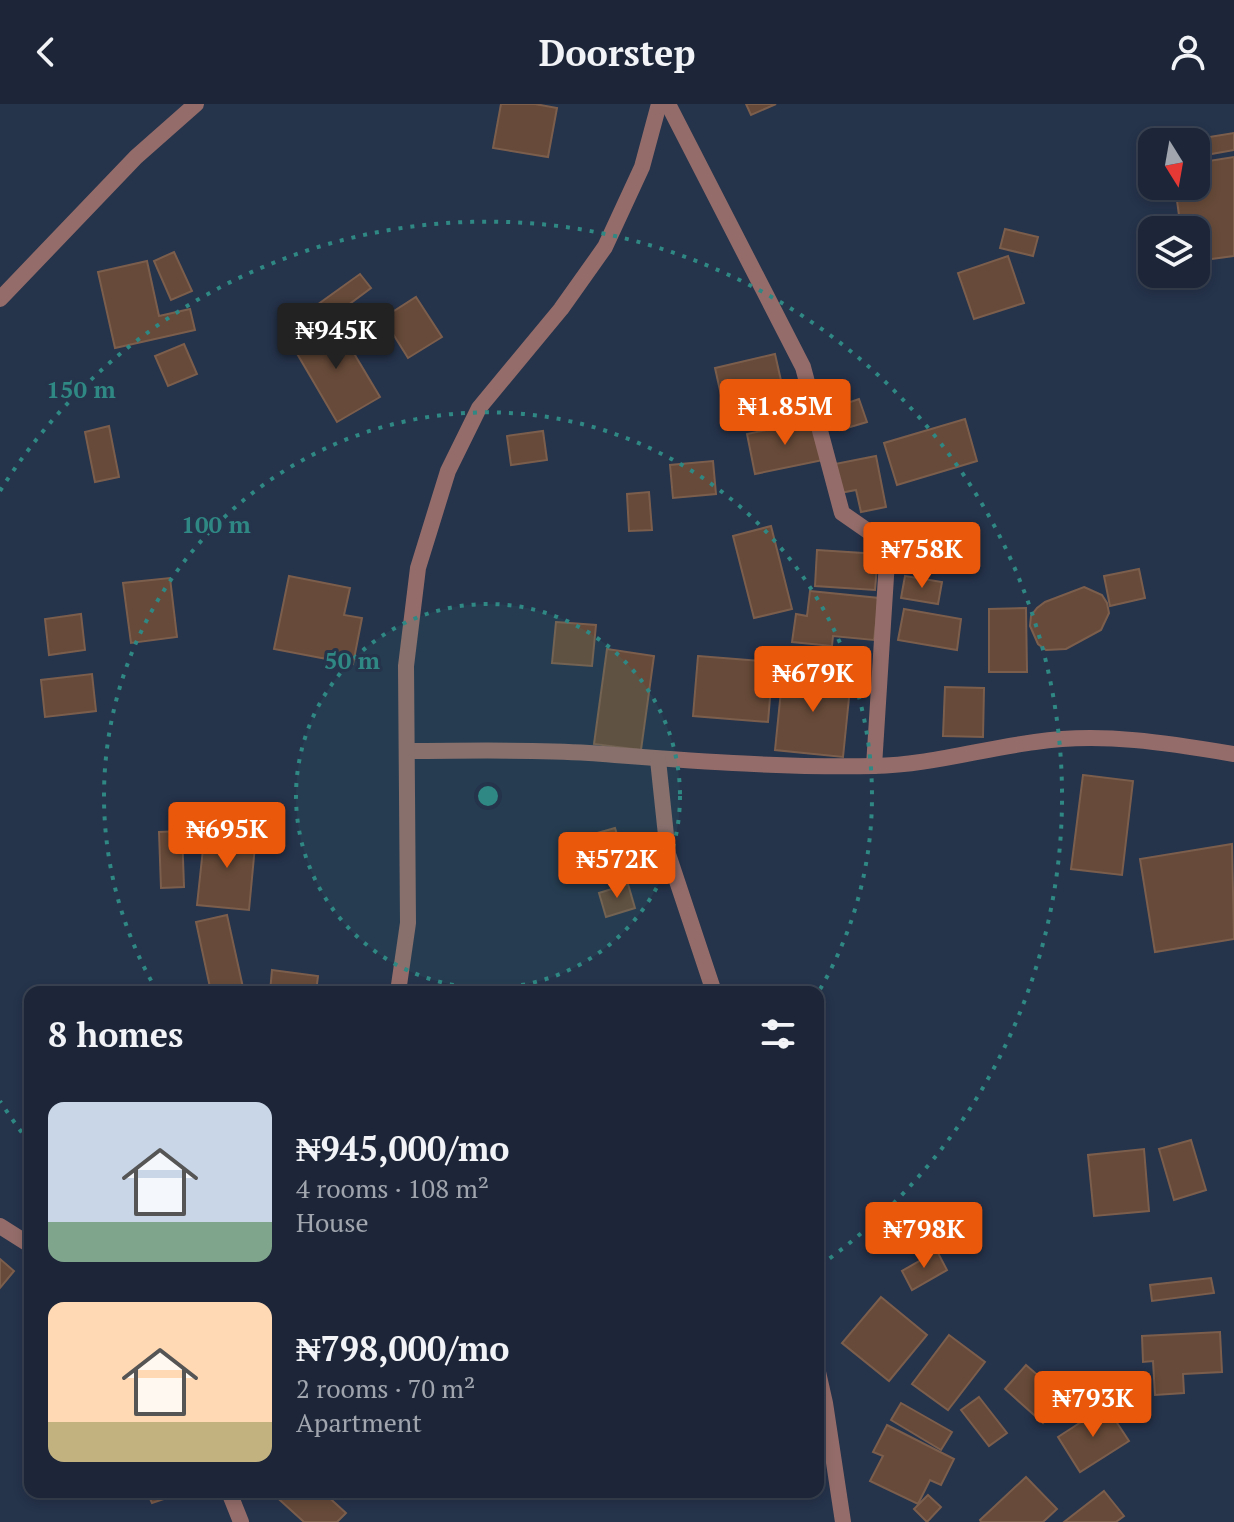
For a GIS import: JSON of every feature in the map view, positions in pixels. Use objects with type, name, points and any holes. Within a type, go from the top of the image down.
[{"type":"street","points":[[0,299],[136,157],[196,104]]},
{"type":"street","points":[[399,986],[408,923],[406,666],[418,568],[448,471],[479,408],[561,309],[605,247],[642,167],[659,104]]},
{"type":"street","points":[[668,104],[803,367],[842,513],[888,545],[874,766]]},
{"type":"street","points":[[407,751],[587,753],[658,760],[874,766],[931,762],[1038,741],[1090,738],[1137,739],[1234,754]]},
{"type":"street","points":[[658,760],[668,854],[712,986]]},
{"type":"street","points":[[0,1226],[24,1241]]},
{"type":"street","points":[[824,1399],[843,1522]]},
{"type":"street","points":[[231,1498],[241,1522]]},
{"type":"building","points":[[501,104],[535,104],[557,108],[548,157],[493,148]]},
{"type":"building","points":[[746,104],[776,104],[751,115]]},
{"type":"building","points":[[1234,133],[1234,150],[1210,154],[1210,137]]},
{"type":"building","points":[[1234,157],[1234,256],[1210,259],[1210,216],[1179,216],[1177,200],[1210,200],[1210,161]]},
{"type":"building","points":[[1005,229],[1038,237],[1033,256],[1000,248]]},
{"type":"building","points":[[174,252],[192,291],[171,300],[154,261]]},
{"type":"building","points":[[1008,256],[1024,303],[974,319],[958,273]]},
{"type":"building","points":[[147,261],[159,316],[190,309],[195,330],[115,348],[98,272]]},
{"type":"building","points":[[360,274],[371,288],[328,320],[317,305]]},
{"type":"building","points":[[416,297],[442,337],[408,358],[383,318]]},
{"type":"building","points":[[334,320],[380,397],[337,422],[292,345]]},
{"type":"building","points":[[184,344],[197,374],[168,386],[155,356]]},
{"type":"building","points":[[775,354],[787,407],[727,422],[715,368]]},
{"type":"building","points":[[859,399],[867,422],[840,430],[833,408]]},
{"type":"building","points":[[965,419],[977,461],[897,485],[884,443]]},
{"type":"building","points":[[814,420],[823,460],[755,474],[747,434]]},
{"type":"building","points":[[109,426],[119,477],[95,482],[85,432]]},
{"type":"building","points":[[543,431],[547,460],[511,465],[507,436]]},
{"type":"building","points":[[876,456],[886,507],[861,512],[856,490],[840,493],[835,464]]},
{"type":"building","points":[[713,461],[716,494],[673,498],[670,465]]},
{"type":"building","points":[[649,492],[652,530],[629,531],[627,494]]},
{"type":"building","points":[[771,526],[792,609],[754,618],[733,536]]},
{"type":"building","points":[[817,550],[878,554],[875,590],[815,586]]},
{"type":"building","points":[[1139,569],[1145,598],[1110,606],[1104,576]]},
{"type":"building","points":[[289,576],[350,588],[344,615],[362,618],[353,664],[274,649]]},
{"type":"building","points":[[905,576],[942,582],[938,604],[901,598]]},
{"type":"building","points":[[170,578],[177,637],[131,643],[123,583]]},
{"type":"building","points":[[1084,587],[1102,595],[1107,603],[1109,613],[1101,630],[1066,649],[1046,650],[1038,644],[1030,626],[1031,616],[1045,602]]},
{"type":"building","points":[[810,591],[879,598],[874,640],[833,636],[832,646],[792,642],[796,614],[807,616]]},
{"type":"building","points":[[1026,608],[1027,672],[989,672],[989,609]]},
{"type":"building","points":[[904,609],[961,619],[957,650],[898,640]]},
{"type":"building","points":[[81,614],[85,650],[49,655],[45,619]]},
{"type":"building","points":[[556,622],[596,625],[592,666],[552,663]]},
{"type":"building","points":[[607,649],[654,656],[641,750],[594,744]]},
{"type":"building","points":[[698,656],[773,662],[768,722],[693,716]]},
{"type":"building","points":[[783,671],[851,678],[843,757],[775,750]]},
{"type":"building","points":[[92,674],[96,711],[45,717],[41,680]]},
{"type":"building","points":[[945,687],[984,688],[983,737],[943,736]]},
{"type":"building","points":[[1083,775],[1133,781],[1122,875],[1071,869]]},
{"type":"building","points":[[615,828],[627,866],[588,878],[576,839]]},
{"type":"building","points":[[205,830],[256,835],[249,910],[197,905]]},
{"type":"building","points":[[182,831],[184,887],[161,888],[159,832]]},
{"type":"building","points":[[1232,844],[1234,939],[1155,952],[1140,859]]},
{"type":"building","points":[[628,884],[635,908],[606,917],[599,893]]},
{"type":"building","points":[[227,915],[243,986],[210,986],[196,922]]},
{"type":"building","points":[[272,970],[318,976],[317,986],[271,986]]},
{"type":"building","points":[[1191,1140],[1206,1190],[1174,1200],[1159,1149]]},
{"type":"building","points":[[1144,1149],[1149,1211],[1094,1216],[1088,1155]]},
{"type":"building","points":[[937,1251],[947,1270],[912,1290],[902,1271]]},
{"type":"building","points":[[0,1259],[14,1271],[0,1288]]},
{"type":"building","points":[[1211,1278],[1214,1293],[1152,1301],[1150,1285]]},
{"type":"building","points":[[881,1297],[927,1335],[889,1381],[842,1343]]},
{"type":"building","points":[[1220,1332],[1222,1372],[1183,1374],[1184,1393],[1155,1395],[1153,1361],[1143,1362],[1142,1336]]},
{"type":"building","points":[[949,1335],[985,1362],[948,1410],[912,1384]]},
{"type":"building","points":[[1026,1365],[1064,1398],[1043,1423],[1005,1389]]},
{"type":"building","points":[[979,1397],[1007,1433],[989,1446],[961,1410]]},
{"type":"building","points":[[901,1403],[952,1432],[941,1450],[891,1420]]},
{"type":"building","points":[[1106,1406],[1129,1441],[1080,1472],[1058,1437]]},
{"type":"building","points":[[887,1425],[954,1459],[941,1485],[930,1480],[918,1504],[870,1481],[883,1456],[873,1452]]},
{"type":"building","points":[[1026,1477],[1057,1509],[1043,1522],[981,1522],[980,1520]]},
{"type":"building","points":[[1104,1491],[1124,1516],[1116,1522],[1064,1522]]},
{"type":"building","points":[[928,1495],[941,1507],[927,1522],[914,1509]]},
{"type":"building","points":[[150,1498],[167,1498],[152,1503]]},
{"type":"building","points":[[278,1498],[330,1498],[346,1513],[337,1522],[304,1522]]}]
